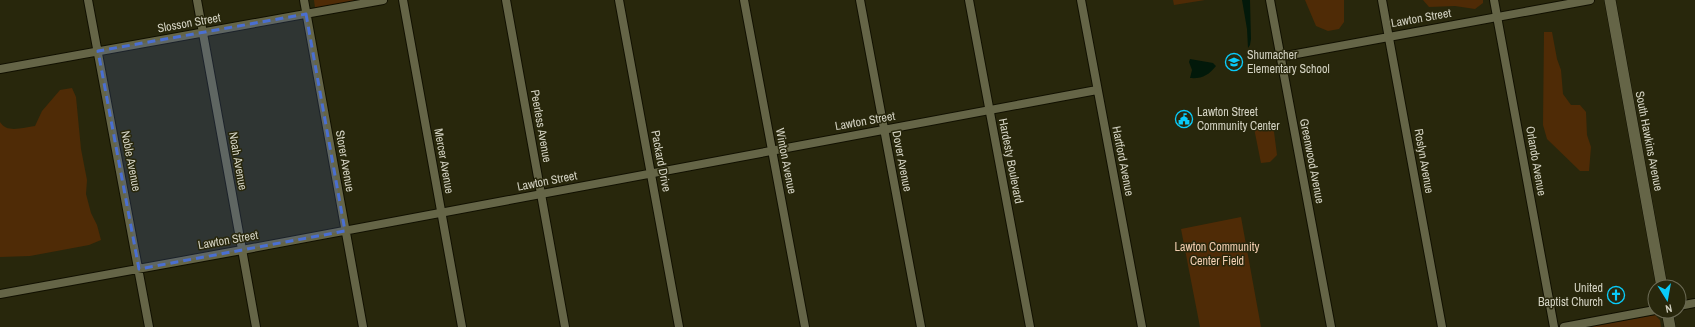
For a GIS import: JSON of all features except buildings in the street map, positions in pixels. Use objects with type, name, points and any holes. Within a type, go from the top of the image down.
[{"type":"street","name":"Noble Avenue","points":[[88,0],[149,327]]},
{"type":"street","name":"Noah Avenue","points":[[197,0],[256,327]]},
{"type":"street","name":"Storer Avenue","points":[[304,0],[363,327]]},
{"type":"street","name":"Slosson Street","points":[[0,69],[383,0]]},
{"type":"street","name":"Mercer Avenue","points":[[402,0],[462,327]]},
{"type":"street","name":"Peerless Avenue","points":[[506,0],[565,327]]},
{"type":"street","name":"Packard Drive","points":[[619,0],[679,327]]},
{"type":"street","name":"Winton Avenue","points":[[744,0],[805,327]]},
{"type":"street","name":"Dover Avenue","points":[[860,0],[921,327]]},
{"type":"street","name":"Hardesty Boulevard","points":[[969,0],[1030,327]]},
{"type":"street","name":"Hartford Avenue","points":[[1081,0],[1142,327]]},
{"type":"street","name":"Greenwood Avenue","points":[[1270,0],[1331,327]]},
{"type":"street","name":"Roslyn Avenue","points":[[1382,0],[1442,327]]},
{"type":"street","name":"Orlando Avenue","points":[[1494,0],[1554,327]]},
{"type":"street","name":"Lawton Street","points":[[1280,57],[1590,0]]},
{"type":"street","name":"South Hawkins Avenue","points":[[1610,0],[1661,279]]},
{"type":"street","name":"Lawton Street","points":[[0,294],[1097,90]]},
{"type":"street","points":[[1564,327],[1647,311]]},
{"type":"highlighted area","points":[[306,14],[345,231],[139,269],[98,51]]},
{"type":"green space","points":[[314,0],[361,0],[315,8]]},
{"type":"green space","points":[[1173,0],[1205,0],[1174,5]]},
{"type":"green space","points":[[1305,0],[1344,0],[1344,22],[1339,29],[1328,31],[1316,26]]},
{"type":"green space","points":[[1423,0],[1483,0],[1483,3],[1475,9],[1455,6],[1429,7]]},
{"type":"green space","points":[[1544,32],[1552,32],[1557,59],[1561,70],[1563,94],[1571,105],[1580,105],[1586,112],[1587,135],[1591,147],[1589,171],[1580,171],[1547,139],[1543,125]]},
{"type":"green space","points":[[72,88],[76,97],[81,149],[87,180],[86,194],[101,240],[89,245],[30,256],[0,257],[0,122],[3,126],[11,129],[35,126],[42,111],[60,90]]},
{"type":"green space","points":[[1273,124],[1277,155],[1270,162],[1261,163],[1254,128]]},
{"type":"green space","name":"Lawton Community Center Field","points":[[1241,217],[1261,327],[1200,327],[1181,229]]},
{"type":"green space","points":[[1647,316],[1647,319],[1659,319],[1661,327],[1589,327]]},
{"type":"shaded area","points":[[1242,0],[1250,0],[1251,39],[1248,48],[1247,29]]},
{"type":"shaded area","points":[[1190,59],[1213,63],[1216,66],[1205,76],[1190,78],[1192,70],[1189,62]]},
{"type":"place","name":"Shumacher Elementary School","points":[[1234,62]]},
{"type":"place","name":"Lawton Street Community Center","points":[[1184,119]]},
{"type":"place","name":"United Baptist Church","points":[[1616,295]]}]
